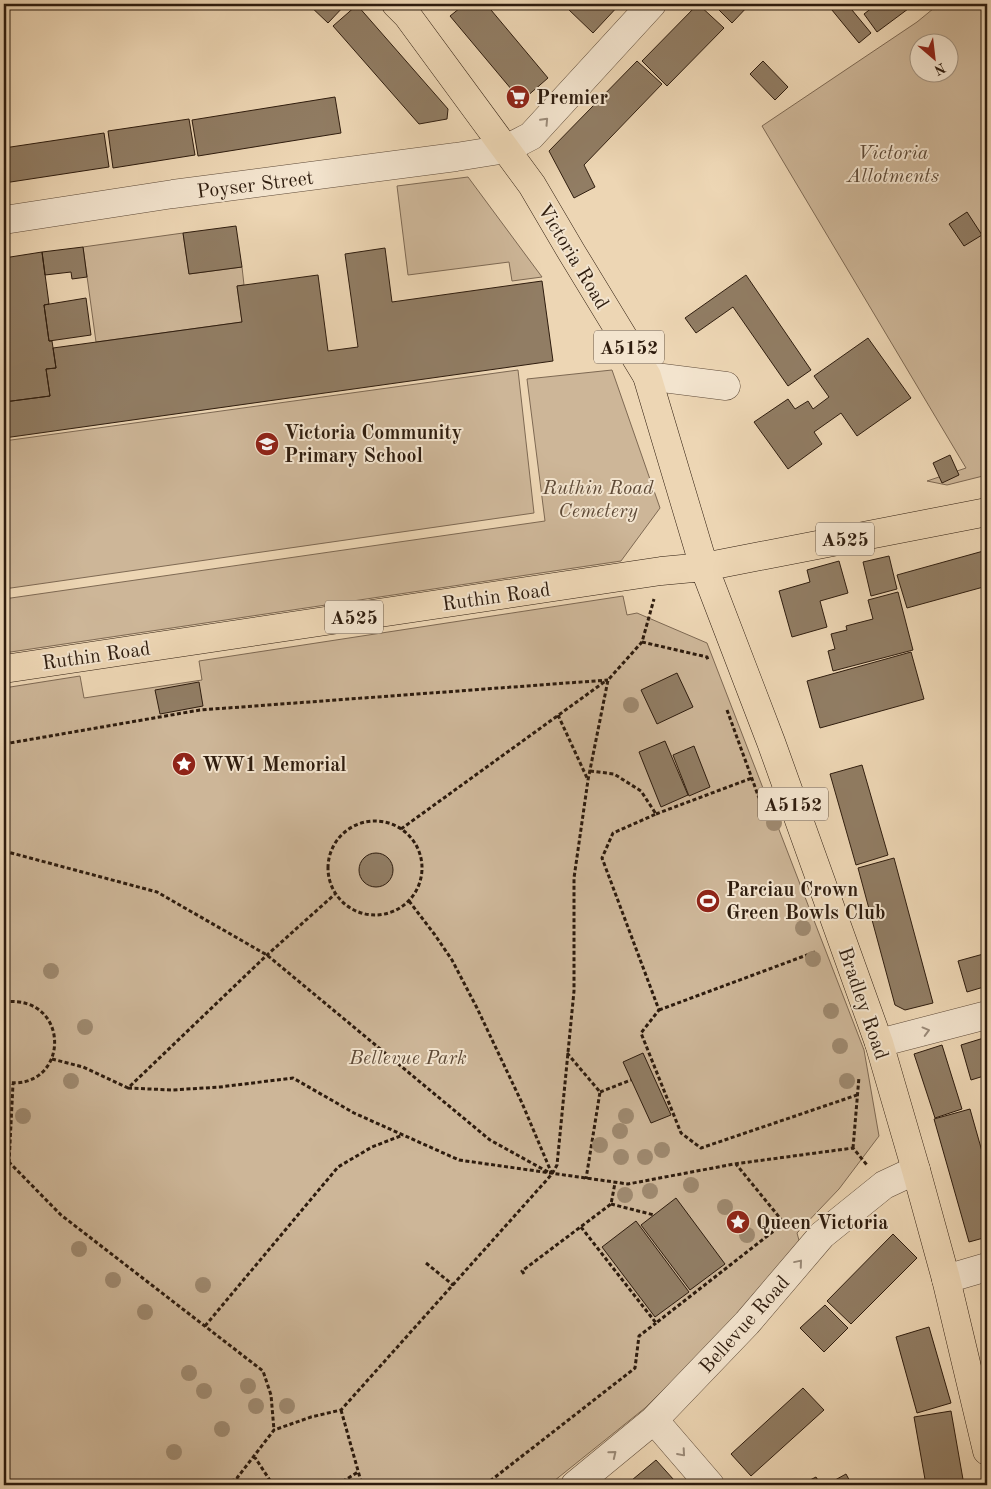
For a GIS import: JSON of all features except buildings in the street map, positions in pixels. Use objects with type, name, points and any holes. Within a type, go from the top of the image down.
[{"type":"main road","name":"Victoria Road","points":[[396,4],[407,15],[532,185],[647,376],[704,567]]},
{"type":"main road","name":"Ruthin Road","points":[[4,669],[661,571],[704,567],[987,512]]},
{"type":"main road","name":"Bradley Road","points":[[704,567],[771,742],[879,1043],[946,1279],[987,1451]]},
{"type":"street","name":"Poyser Street","points":[[4,220],[173,194],[447,159],[506,148],[531,136],[652,4]]},
{"type":"street","points":[[647,376],[726,386]]},
{"type":"street","points":[[879,1043],[987,1015]]},
{"type":"street","name":"Bellevue Road","points":[[575,1485],[654,1420],[748,1323],[822,1235],[884,1184],[916,1170]]},
{"type":"street","points":[[946,1279],[987,1267]]},
{"type":"street","points":[[654,1420],[710,1485]]},
{"type":"path","points":[[401,829],[608,680],[642,642],[661,571]]},
{"type":"path","points":[[642,642],[707,657],[710,666]]},
{"type":"path","points":[[4,744],[200,710],[608,680]]},
{"type":"path","points":[[231,1485],[274,1430],[341,1410],[552,1174],[557,1165],[574,991],[574,878],[588,780],[608,680]]},
{"type":"path","points":[[726,709],[762,806]]},
{"type":"path","points":[[558,715],[588,780]]},
{"type":"path","points":[[590,770],[614,774],[642,791],[656,814]]},
{"type":"path","points":[[659,1010],[602,858],[613,832],[752,778]]},
{"type":"path","points":[[371,821],[387,823],[401,829],[413,840],[417,848],[422,871],[418,887],[409,901],[398,909],[384,914],[370,915],[357,912],[344,904],[335,894],[329,879],[328,863],[332,848],[342,835],[355,825],[371,821]]},
{"type":"path","points":[[4,851],[157,892],[267,955],[490,1140],[552,1174]]},
{"type":"path","points":[[128,1088],[267,955],[335,894]]},
{"type":"path","points":[[409,901],[452,960],[522,1103],[552,1174]]},
{"type":"path","points":[[812,943],[816,952],[659,1010],[641,1033],[681,1134],[701,1148],[857,1095]]},
{"type":"path","points":[[4,1002],[16,1001],[29,1004],[41,1011],[50,1021],[55,1034],[55,1047],[52,1059],[46,1069],[37,1077],[26,1082],[13,1084],[4,1082]]},
{"type":"path","points":[[567,1053],[600,1092],[586,1179]]},
{"type":"path","points":[[52,1059],[83,1067],[128,1088],[172,1090],[220,1087],[293,1078],[354,1112],[460,1160],[615,1183],[628,1184],[736,1164],[853,1148]]},
{"type":"path","points":[[859,1071],[853,1148],[884,1184]]},
{"type":"path","points":[[600,1092],[631,1080]]},
{"type":"path","points":[[9,1163],[13,1084]]},
{"type":"path","points":[[205,1326],[338,1168],[372,1147],[403,1134]]},
{"type":"path","points":[[4,1157],[60,1215],[263,1371],[271,1395],[274,1430]]},
{"type":"path","points":[[485,1485],[635,1368],[639,1336],[784,1223],[736,1164]]},
{"type":"path","points":[[524,1274],[522,1271],[611,1204],[615,1183]]},
{"type":"path","points":[[611,1204],[654,1214]]},
{"type":"path","points":[[581,1227],[656,1323]]},
{"type":"path","points":[[426,1263],[453,1285]]},
{"type":"path","points":[[341,1410],[362,1485]]},
{"type":"path","points":[[254,1456],[273,1485]]},
{"type":"path","points":[[338,1485],[358,1472]]},
{"type":"path","points":[[225,1485],[237,1478]]},
{"type":"green space","name":"Victoria Allotments","points":[[939,4],[987,4],[987,475],[947,485],[927,481],[966,468],[762,126],[917,22]]},
{"type":"green space","points":[[468,177],[542,277],[512,281],[509,262],[408,275],[397,186]]},
{"type":"green space","points":[[183,233],[189,274],[242,267],[244,285],[237,286],[242,322],[96,342],[83,247]]},
{"type":"green space","points":[[518,370],[534,513],[4,589],[4,441]]},
{"type":"green space","name":"Ruthin Road Cemetery","points":[[612,370],[660,508],[621,561],[4,653],[4,599],[545,521],[527,379]]},
{"type":"green space","name":"Bellevue Park","points":[[623,596],[627,615],[637,613],[707,643],[864,1050],[879,1136],[839,1189],[797,1233],[800,1244],[737,1316],[645,1408],[549,1485],[4,1485],[4,688],[80,676],[84,698],[202,680],[199,661]]},
{"type":"place","name":"Premier","points":[[518,97]]},
{"type":"place","name":"Victoria Community Primary School","points":[[267,444]]},
{"type":"place","name":"WW1 Memorial","points":[[184,764]]},
{"type":"place","name":"Parciau Crown Green Bowls Club","points":[[708,901]]},
{"type":"place","name":"Queen Victoria","points":[[738,1222]]}]
